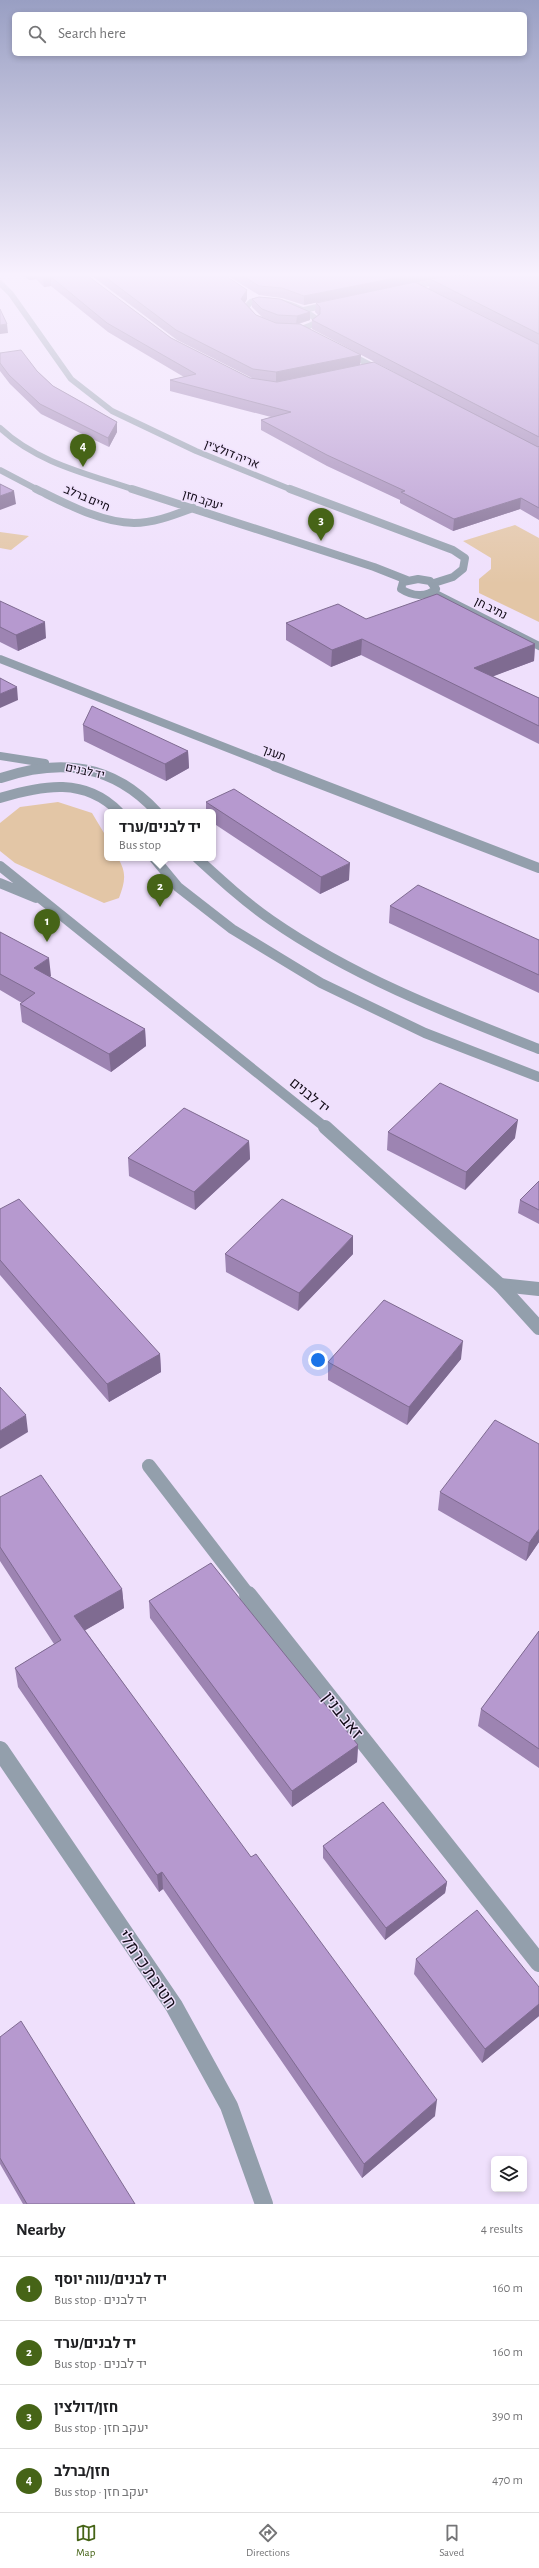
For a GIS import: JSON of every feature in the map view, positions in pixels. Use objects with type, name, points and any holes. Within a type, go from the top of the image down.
[{"type":"street","name":"אריה דולצ'ין","points":[[71,379],[112,411],[196,451],[358,516],[454,550],[465,558],[463,569],[453,577],[434,583]]},
{"type":"street","name":"יעקב חזן","points":[[0,428],[13,441],[44,459],[374,567],[406,580],[418,579],[434,583]]},
{"type":"street","name":"חיים ברלב","points":[[0,470],[110,520],[133,523],[167,517],[193,508]]},
{"type":"street","points":[[406,580],[400,587],[404,592],[420,595],[432,592],[436,589],[434,583]]},
{"type":"street","name":"נתיב חן","points":[[432,592],[539,646]]},
{"type":"street","name":"תענך","points":[[0,659],[26,671],[539,868]]},
{"type":"street","points":[[0,756],[56,765]]},
{"type":"street","name":"יד לבנים","points":[[1,778],[20,771],[56,765],[83,769],[129,784],[150,802],[155,809]]},
{"type":"street","name":"יד לבנים","points":[[1,778],[9,780],[13,787],[9,794],[2,797]]},
{"type":"street","name":"יד לבנים","points":[[2,797],[25,790],[66,787],[98,795],[115,806],[117,809]]},
{"type":"street","points":[[156,861],[178,887],[232,929],[321,982],[425,1033],[539,1077]]},
{"type":"street","points":[[200,861],[266,918],[348,965],[439,1010],[539,1049]]},
{"type":"street","name":"יד לבנים","points":[[0,866],[47,902],[323,1125],[500,1285],[539,1328]]},
{"type":"street","name":"יד לבנים","points":[[0,883],[47,902]]},
{"type":"street","points":[[500,1285],[539,1289]]},
{"type":"street","name":"זאב בנין","points":[[149,1466],[270,1624],[539,1963]]},
{"type":"street","name":"חטיבת כרמלי","points":[[0,1750],[174,2006],[229,2106],[264,2204]]},
{"type":"shaded area","points":[[515,525],[539,538],[539,622],[479,593],[479,579],[491,569],[491,558],[463,541]]},
{"type":"shaded area","points":[[0,532],[29,536],[11,550],[0,548]]},
{"type":"shaded area","points":[[58,802],[92,813],[104,833],[104,861],[120,861],[123,868],[124,882],[119,898],[104,903],[15,863],[0,851],[0,823],[20,807]]},
{"type":"building","points":[[13,379],[45,379],[53,386],[117,422],[108,438],[40,404]]},
{"type":"building","points":[[256,379],[277,382],[292,379],[407,379],[538,447],[539,446],[539,508],[521,498],[454,519],[401,492],[405,491],[327,455],[261,420],[291,412],[170,380]]},
{"type":"building","points":[[426,379],[539,379],[539,437]]},
{"type":"building","points":[[0,484],[14,491],[0,496]]},
{"type":"building","points":[[437,594],[535,644],[474,668],[539,698],[539,726],[362,639],[332,650],[286,623],[338,604],[366,619]]},
{"type":"building","points":[[0,601],[45,622],[16,635],[0,627]]},
{"type":"building","points":[[0,678],[17,687],[0,694]]},
{"type":"building","points":[[92,706],[188,751],[165,764],[83,725]]},
{"type":"building","points":[[234,789],[350,863],[321,877],[206,802]]},
{"type":"building","points":[[418,885],[539,940],[539,975],[390,906]]},
{"type":"building","points":[[0,932],[49,958],[34,968],[145,1029],[109,1054],[20,1004],[35,993],[0,974]]},
{"type":"building","points":[[440,1083],[518,1120],[466,1172],[388,1132]]},
{"type":"building","points":[[184,1108],[249,1141],[194,1192],[128,1158]]},
{"type":"building","points":[[539,1181],[539,1210],[520,1200]]},
{"type":"building","points":[[19,1199],[160,1354],[107,1384],[0,1260],[0,1209]]},
{"type":"building","points":[[282,1199],[353,1236],[299,1293],[225,1254]]},
{"type":"building","points":[[384,1300],[463,1341],[409,1407],[328,1362]]},
{"type":"building","points":[[0,1387],[26,1415],[0,1431]]},
{"type":"building","points":[[495,1420],[539,1444],[539,1529],[529,1543],[440,1492]]},
{"type":"building","points":[[41,1475],[122,1589],[74,1616],[251,1857],[256,1854],[437,2100],[364,2164],[162,1872],[157,1875],[15,1668],[61,1640],[0,1547],[0,1497]]},
{"type":"building","points":[[211,1563],[358,1745],[292,1791],[149,1601]]},
{"type":"building","points":[[539,1631],[539,1749],[481,1709]]},
{"type":"building","points":[[383,1802],[447,1882],[386,1928],[323,1846]]},
{"type":"building","points":[[477,1910],[539,1987],[539,2004],[485,2049],[416,1959]]},
{"type":"building","points":[[21,2021],[135,2204],[27,2204],[0,2158],[0,2037]]},
{"type":"place","name":"חזן/ברלב","points":[[83,467]]},
{"type":"place","name":"חזן/דולצין","points":[[321,541]]},
{"type":"place","name":"יד לבנים/ערד","points":[[160,907]]},
{"type":"place","name":"יד לבנים/נווה יוסף","points":[[47,942]]}]
